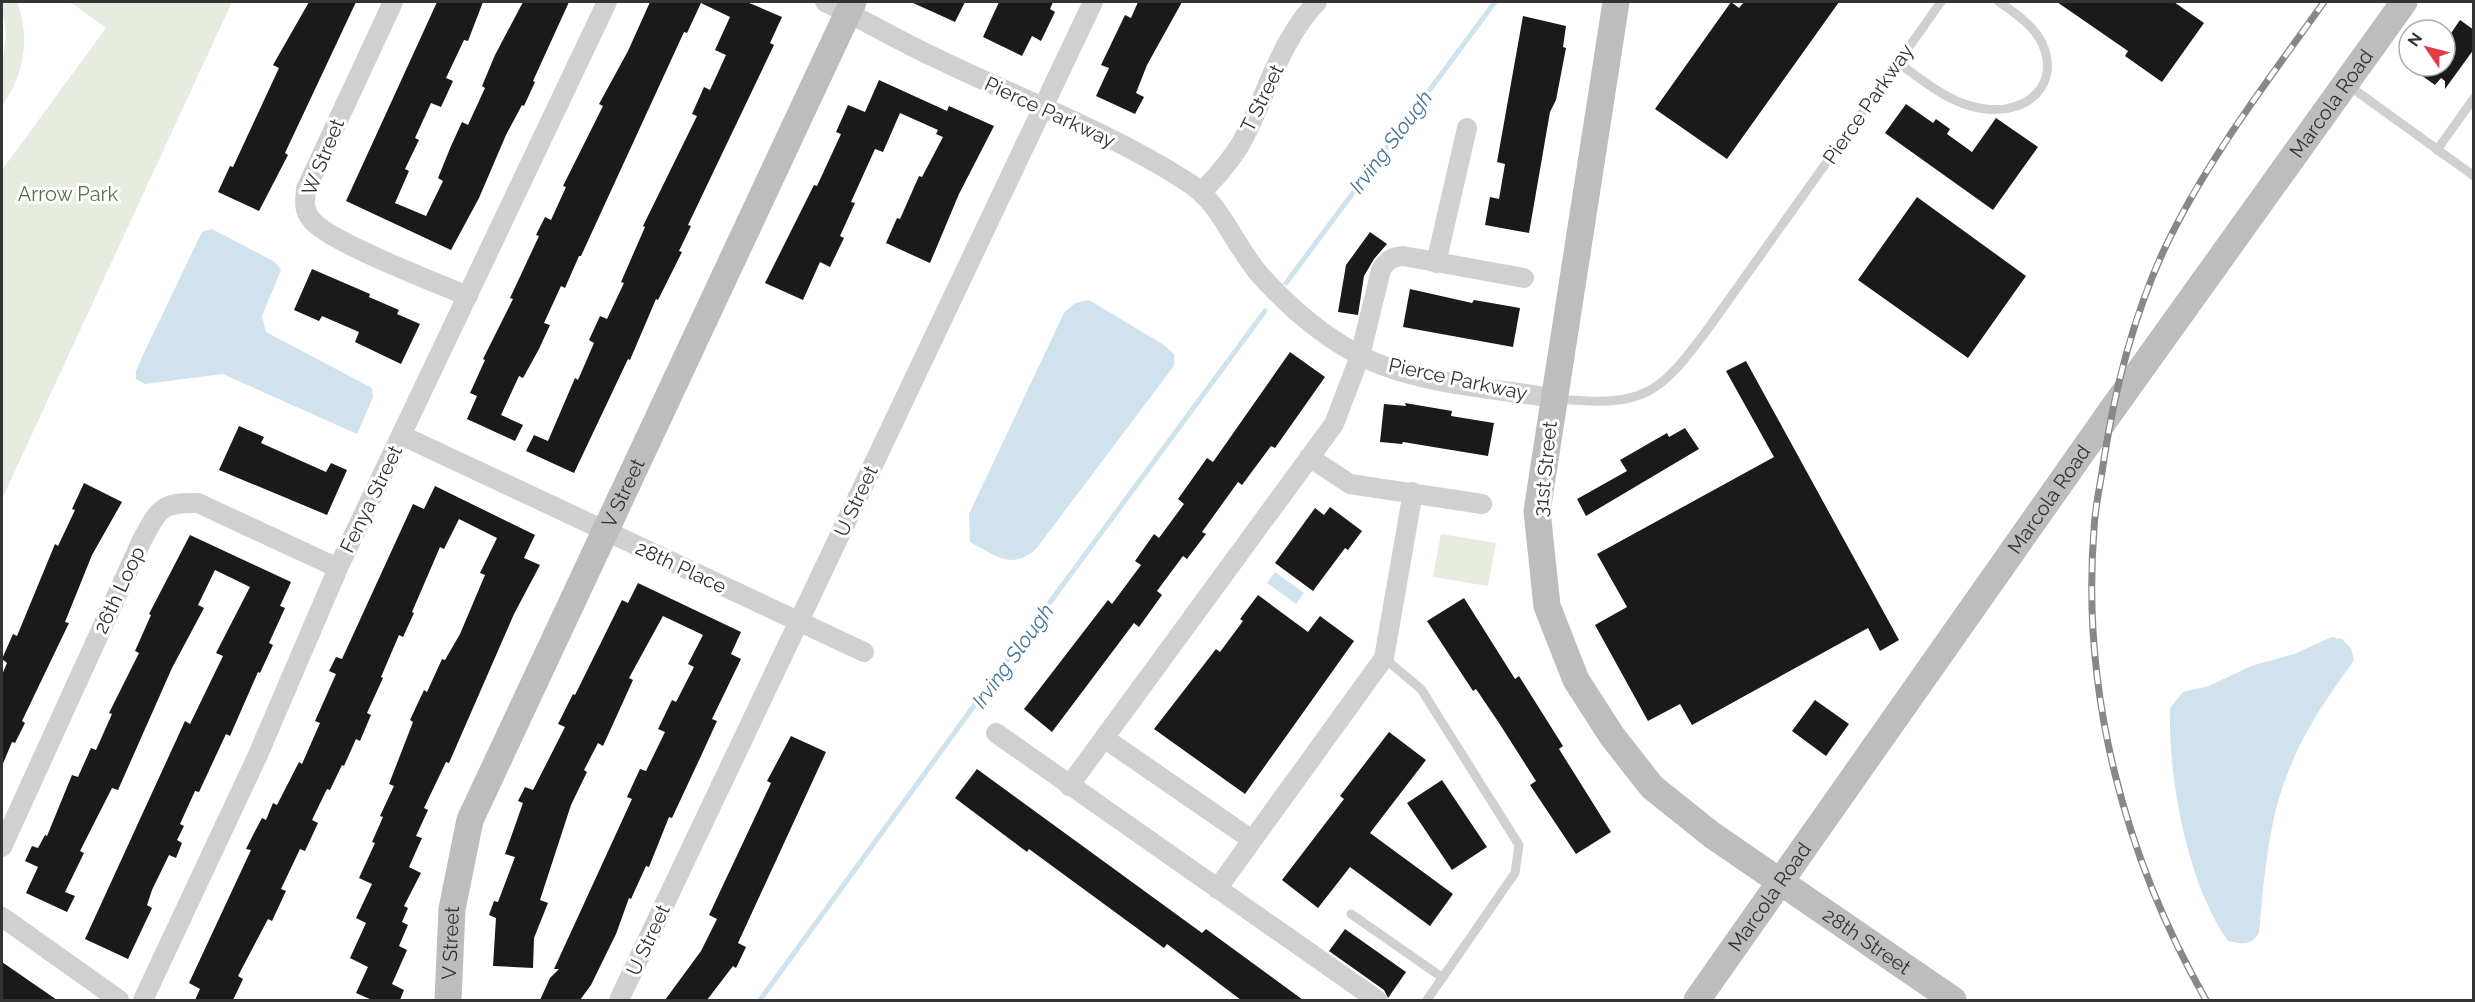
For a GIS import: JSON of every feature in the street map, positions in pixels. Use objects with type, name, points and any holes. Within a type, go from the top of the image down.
[{"type":"street","name":"W Street","points":[[393,2],[306,189],[304,205],[312,221],[348,244],[468,296]]},
{"type":"street","name":"Fenya Street","points":[[143,1000],[257,757],[338,568],[607,2]]},
{"type":"street","name":"U Street","points":[[619,1000],[1093,2]]},
{"type":"street","name":"T Street","points":[[1202,192],[1221,172],[1240,145],[1292,36],[1317,2]]},
{"type":"street","name":"31st Street","points":[[1616,2],[1537,511],[1547,606],[1576,680],[1612,736],[1652,787],[1712,835],[1780,883]]},
{"type":"street","name":"Marcola Road","points":[[1697,1000],[2404,2]]},
{"type":"street","name":"Pierce Parkway","points":[[842,5],[937,59],[1043,107],[1151,160],[1202,192],[1228,224],[1257,272],[1281,298],[1306,320],[1360,356],[1421,376],[1553,398]]},
{"type":"street","name":"V Street","points":[[448,1000],[452,909],[470,820],[604,531],[842,5]]},
{"type":"street","points":[[1436,263],[1467,129]]},
{"type":"street","points":[[1069,786],[1334,424],[1360,356],[1381,270],[1386,262],[1394,256],[1403,256],[1524,278]]},
{"type":"street","name":"28th Place","points":[[401,435],[864,652]]},
{"type":"street","points":[[1309,457],[1350,484],[1482,504]]},
{"type":"street","points":[[1217,889],[1384,658],[1413,492]]},
{"type":"street","name":"26th Loop","points":[[2,847],[142,540],[163,508],[173,503],[198,503],[338,568]]},
{"type":"street","points":[[996,733],[1377,1000]]},
{"type":"street","points":[[1104,738],[1252,840]]},
{"type":"street","name":"28th Street","points":[[1780,883],[1953,1000]]},
{"type":"street","points":[[2,917],[119,1000]]},
{"type":"lane","name":"Pierce Parkway","points":[[1553,398],[1617,402],[1633,399],[1662,383],[1704,334],[1941,2]]},
{"type":"lane","points":[[1897,62],[1938,91],[1962,103],[1984,109],[2004,110],[2021,107],[2033,97],[2046,79],[2048,66],[2042,42],[2028,25],[1999,2]]},
{"type":"lane","points":[[2346,84],[2474,176]]},
{"type":"lane","points":[[2437,150],[2474,98]]},
{"type":"lane","points":[[1384,658],[1421,689],[1519,845],[1515,873],[1427,1000]]},
{"type":"lane","points":[[1351,914],[1443,978]]},
{"type":"green space","points":[[2,2],[17,2],[24,29],[24,42],[16,82],[2,106],[2,65],[6,36]]},
{"type":"green space","name":"Arrow Park","points":[[70,2],[232,2],[2,499],[2,170],[106,28]]},
{"type":"green space","points":[[1441,534],[1496,543],[1488,586],[1433,577]]},
{"type":"water","points":[[212,229],[275,262],[281,270],[262,316],[266,332],[372,388],[373,397],[357,434],[223,374],[145,384],[136,379],[136,371],[142,357],[202,232]]},
{"type":"water","points":[[1089,300],[1164,345],[1174,354],[1174,366],[1036,549],[1019,559],[1003,559],[970,542],[969,514],[1064,313],[1075,303]]},
{"type":"water","points":[[1275,572],[1304,593],[1296,604],[1267,583]]},
{"type":"water","points":[[2332,637],[2342,639],[2351,648],[2354,660],[2310,727],[2295,755],[2282,789],[2268,850],[2259,933],[2253,940],[2246,943],[2228,941],[2201,890],[2183,829],[2172,766],[2170,708],[2183,692],[2209,686],[2251,666],[2294,654]]},
{"type":"building","points":[[309,2],[356,2],[285,153],[288,155],[259,211],[218,192],[230,166],[233,167],[279,68],[273,65]]},
{"type":"building","points":[[437,2],[483,2],[468,41],[464,40],[446,78],[453,81],[441,107],[431,103],[415,138],[419,140],[405,169],[409,171],[395,203],[426,216],[443,181],[438,178],[451,146],[462,122],[468,125],[485,88],[482,86],[495,55],[523,2],[569,2],[524,106],[522,105],[506,135],[479,198],[451,250],[346,201]]},
{"type":"building","points":[[650,2],[747,2],[782,17],[770,43],[774,45],[688,225],[691,226],[679,251],[682,252],[658,300],[656,299],[630,360],[628,359],[574,473],[526,451],[534,435],[548,441],[575,378],[578,380],[594,343],[589,340],[600,316],[607,319],[624,283],[621,282],[645,227],[643,226],[697,116],[692,114],[704,87],[710,90],[726,55],[715,50],[730,17],[701,3],[687,33],[684,32],[581,256],[565,288],[561,286],[544,323],[550,325],[539,349],[523,378],[519,376],[501,415],[523,425],[515,441],[467,419],[477,396],[470,393],[485,360],[483,359],[513,299],[510,298],[539,236],[536,235],[545,217],[551,220],[566,187],[563,186],[603,106],[599,104],[628,51]]},
{"type":"building","points":[[911,2],[965,2],[955,22]]},
{"type":"building","points":[[999,2],[1053,2],[1050,9],[1055,12],[1041,41],[1032,36],[1022,56],[983,37]]},
{"type":"building","points":[[1138,2],[1182,2],[1147,65],[1136,93],[1144,97],[1135,114],[1096,96],[1109,68],[1101,65],[1125,15],[1131,18]]},
{"type":"building","points":[[1731,2],[1739,8],[1744,2],[1839,2],[1727,159],[1655,109]]},
{"type":"building","points":[[2057,2],[2174,2],[2204,23],[2162,82],[2125,56],[2128,51]]},
{"type":"building","points":[[1523,16],[1566,26],[1563,47],[1566,48],[1556,100],[1550,112],[1529,233],[1485,225],[1490,197],[1499,199],[1505,164],[1497,162]]},
{"type":"building","points":[[2460,20],[2474,30],[2474,49],[2457,72],[2457,24]]},
{"type":"building","points":[[2425,78],[2441,78],[2435,85]]},
{"type":"building","points":[[2441,78],[2453,78],[2445,89],[2445,81]]},
{"type":"building","points":[[879,80],[947,111],[949,106],[994,126],[959,194],[930,263],[886,243],[897,218],[900,219],[919,176],[922,177],[943,137],[936,134],[938,130],[900,113],[883,152],[875,149],[851,202],[855,203],[840,236],[844,238],[830,267],[820,262],[803,300],[765,283],[814,185],[817,186],[841,134],[836,132],[848,105],[865,112]]},
{"type":"building","points":[[1906,104],[1933,123],[1936,119],[1950,129],[1947,134],[1972,152],[1996,118],[2038,147],[1993,210],[1885,133]]},
{"type":"building","points":[[1917,197],[2026,276],[1968,358],[1858,280]]},
{"type":"building","points":[[1370,232],[1387,244],[1374,259],[1364,276],[1358,315],[1338,312],[1346,265]]},
{"type":"building","points":[[312,269],[370,294],[369,297],[399,310],[397,314],[420,324],[401,364],[355,342],[359,332],[322,316],[319,321],[294,310]]},
{"type":"building","points":[[1410,289],[1472,303],[1474,300],[1520,308],[1513,347],[1403,327]]},
{"type":"building","points":[[1290,352],[1325,377],[1275,448],[1271,446],[1242,485],[1238,482],[1202,532],[1206,534],[1187,559],[1183,556],[1157,591],[1162,595],[1139,627],[1134,623],[1052,732],[1024,709],[1108,600],[1112,604],[1141,565],[1135,561],[1154,534],[1159,538],[1184,504],[1178,499],[1207,458],[1213,462]]},
{"type":"building","points":[[1746,361],[1899,640],[1880,651],[1868,628],[1692,725],[1680,704],[1648,721],[1595,625],[1627,607],[1597,554],[1774,457],[1726,371]]},
{"type":"building","points":[[1405,403],[1452,411],[1451,416],[1494,423],[1488,456],[1403,442],[1402,444],[1380,442],[1384,404],[1406,406]]},
{"type":"building","points":[[239,426],[264,437],[261,443],[326,472],[331,463],[347,470],[327,515],[219,470]]},
{"type":"building","points":[[1685,428],[1699,449],[1586,516],[1577,499],[1627,471],[1620,460],[1667,433],[1669,437]]},
{"type":"building","points":[[84,483],[122,502],[92,555],[65,622],[69,623],[22,721],[25,723],[15,743],[12,742],[2,766],[2,675],[7,663],[2,659],[13,634],[17,636],[55,544],[58,546],[75,510],[72,509]]},
{"type":"building","points":[[435,486],[535,535],[524,558],[540,565],[514,614],[449,763],[446,762],[424,808],[428,810],[416,836],[422,838],[409,867],[421,873],[404,906],[408,908],[402,922],[408,925],[399,946],[407,950],[392,984],[404,990],[400,1000],[372,1000],[356,993],[368,967],[350,958],[366,923],[356,918],[372,884],[359,878],[375,843],[372,842],[383,817],[380,816],[394,786],[389,784],[413,722],[410,720],[424,690],[427,692],[442,659],[445,660],[460,634],[485,575],[480,573],[497,538],[459,519],[444,549],[440,547],[403,637],[399,635],[367,713],[371,715],[360,741],[356,739],[344,766],[342,765],[330,790],[327,789],[312,820],[318,823],[305,851],[300,849],[281,889],[286,891],[272,921],[268,919],[238,976],[243,979],[233,1000],[195,1000],[200,989],[189,983],[251,850],[246,849],[253,835],[262,818],[266,820],[273,803],[277,805],[299,762],[302,764],[320,723],[315,721],[336,674],[329,671],[336,657],[342,659],[413,504],[424,509]]},
{"type":"building","points":[[1330,507],[1362,531],[1348,550],[1345,548],[1313,591],[1275,563],[1315,508],[1324,515]]},
{"type":"building","points":[[190,535],[291,582],[280,606],[285,608],[269,643],[273,645],[260,673],[258,672],[230,736],[226,734],[199,792],[195,791],[180,824],[184,826],[177,840],[182,843],[176,858],[169,855],[152,890],[147,905],[152,908],[128,959],[85,939],[185,721],[190,724],[223,656],[216,653],[250,587],[215,570],[198,605],[204,608],[172,668],[118,790],[112,788],[80,851],[84,853],[65,892],[75,896],[67,912],[26,893],[38,867],[25,861],[32,846],[38,848],[45,835],[47,836],[72,775],[78,777],[91,748],[96,750],[112,714],[109,713],[139,653],[135,651],[151,615],[149,614]]},
{"type":"building","points":[[638,583],[741,632],[731,654],[741,659],[712,719],[717,721],[701,756],[672,818],[669,817],[649,867],[646,866],[631,899],[629,898],[616,934],[591,985],[580,1000],[540,1000],[550,978],[559,969],[554,969],[632,799],[627,797],[640,769],[646,771],[665,732],[658,729],[672,700],[676,702],[694,667],[688,664],[703,635],[663,616],[629,678],[633,680],[603,746],[598,743],[584,770],[587,772],[571,805],[540,900],[548,903],[534,938],[533,968],[493,966],[496,918],[489,915],[494,901],[498,902],[515,857],[505,854],[523,803],[518,801],[525,787],[533,790],[565,727],[558,724],[573,694],[575,695],[622,600],[628,603]]},
{"type":"building","points":[[1258,595],[1308,632],[1320,616],[1354,641],[1245,794],[1154,729],[1216,649],[1220,652],[1243,621],[1240,619]]},
{"type":"building","points":[[1464,598],[1515,679],[1519,676],[1563,746],[1559,749],[1611,832],[1576,854],[1530,785],[1536,781],[1499,723],[1476,689],[1473,691],[1427,621]]},
{"type":"building","points":[[1815,700],[1849,724],[1826,756],[1792,731]]},
{"type":"building","points":[[1389,732],[1426,760],[1370,833],[1453,894],[1430,926],[1350,867],[1318,908],[1282,880],[1344,799],[1340,796]]},
{"type":"building","points":[[791,736],[826,752],[738,943],[746,947],[736,968],[733,966],[707,1000],[665,1000],[701,951],[717,919],[709,915],[771,783],[767,781]]},
{"type":"building","points":[[977,769],[1202,933],[1206,929],[1303,1000],[1241,1000],[1167,944],[1164,948],[1029,849],[1027,852],[955,798]]},
{"type":"building","points":[[1442,780],[1487,847],[1452,870],[1407,803]]},
{"type":"building","points":[[1345,929],[1406,972],[1388,998],[1384,990],[1329,951]]},
{"type":"building","points":[[2,962],[57,1000],[2,1000]]},
{"type":"waterway","name":"Irving Slough","points":[[1286,283],[1495,2]]},
{"type":"waterway","name":"Irving Slough","points":[[760,1000],[1265,311]]},
{"type":"railway","points":[[2206,1000],[2177,946],[2152,890],[2115,773],[2102,713],[2095,652],[2092,591],[2096,512],[2108,432],[2126,354],[2152,277],[2163,252],[2217,154],[2324,2]]}]
